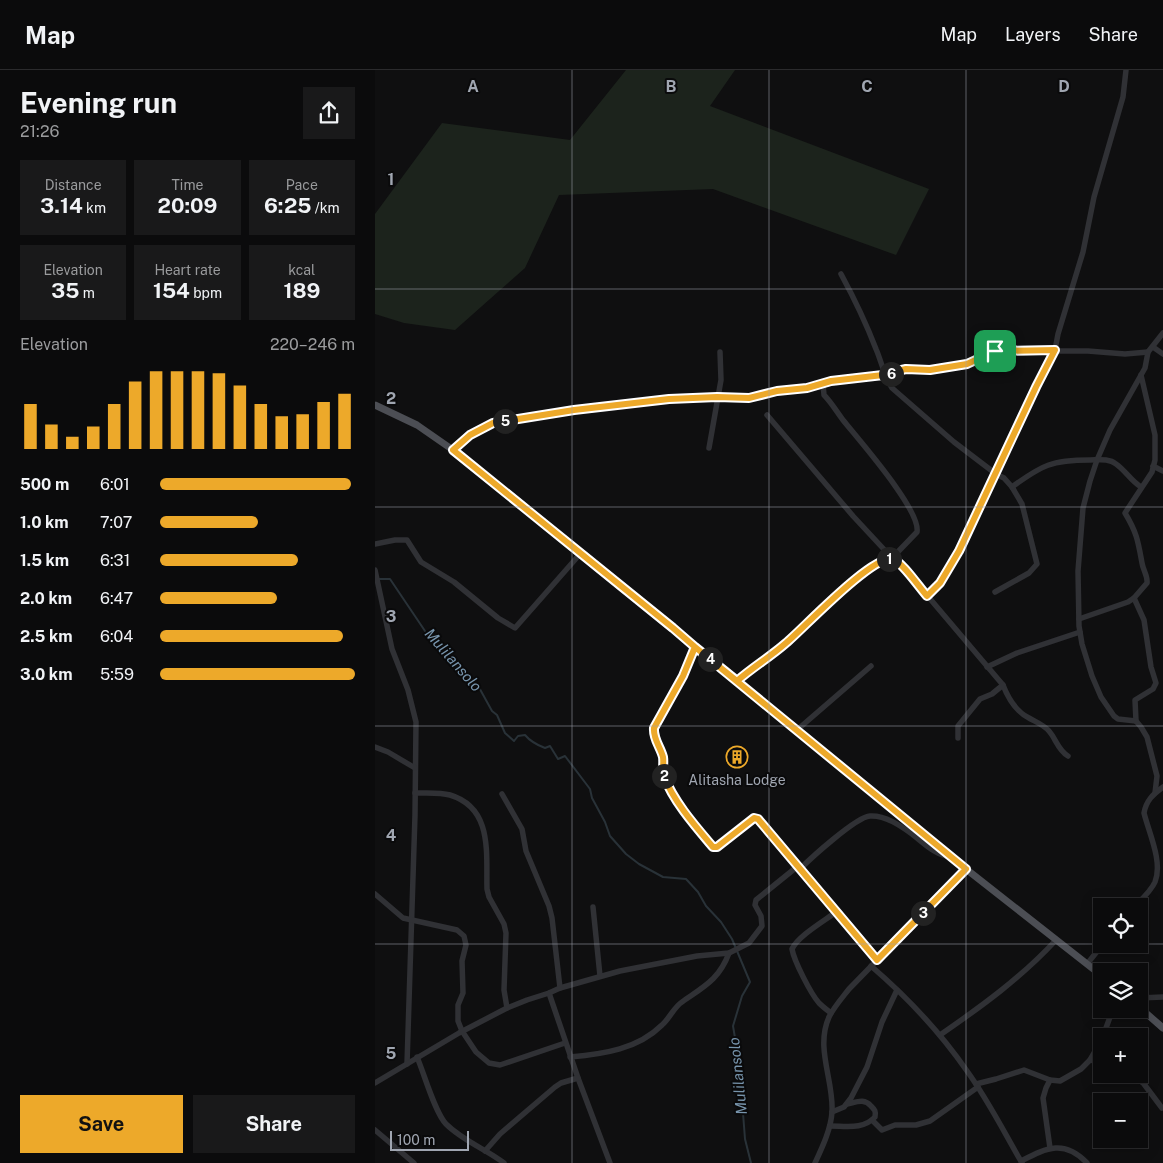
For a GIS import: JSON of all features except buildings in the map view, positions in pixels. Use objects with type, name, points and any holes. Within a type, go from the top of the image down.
[{"type":"main road","points":[[375,406],[417,425],[453,450],[966,869],[1093,969]]},
{"type":"main road","points":[[1148,1014],[1163,1027]]},
{"type":"street","points":[[927,596],[940,583],[959,551],[1055,350],[1058,334],[1083,252],[1094,196],[1121,106],[1126,70]]},
{"type":"street","points":[[841,274],[855,299],[872,338],[882,362],[885,377],[898,395],[996,474],[1004,478],[1022,504],[1037,564],[1029,573],[995,592]]},
{"type":"street","points":[[453,450],[470,435],[493,423],[583,409],[669,399],[749,398],[763,394],[807,388],[831,381],[883,375],[885,377],[906,369],[930,370],[967,364],[995,351],[1087,350],[1125,354],[1147,352],[1163,333]]},
{"type":"street","points":[[1153,347],[1163,354]]},
{"type":"street","points":[[709,448],[721,380],[720,352]]},
{"type":"street","points":[[1136,721],[1118,719],[1114,716],[1092,676],[1080,632],[1078,571],[1083,508],[1090,481],[1110,430],[1145,368],[1147,352]]},
{"type":"street","points":[[1079,619],[1134,598],[1148,580],[1142,566],[1138,538],[1125,513],[1152,472],[1156,453],[1155,434],[1141,376]]},
{"type":"street","points":[[737,681],[796,635],[852,582],[882,560],[892,558],[917,532],[918,527],[915,520],[887,476],[824,396],[823,384]]},
{"type":"street","points":[[767,415],[853,516],[898,562],[1003,685],[1007,695],[1016,707],[1027,718],[1038,722],[1048,730],[1067,756]]},
{"type":"street","points":[[1012,487],[1042,466],[1052,462],[1067,460],[1106,460],[1116,464],[1130,479],[1141,487]]},
{"type":"street","points":[[1153,466],[1163,471]]},
{"type":"street","points":[[375,544],[407,540],[421,562],[454,582],[498,618],[515,628],[580,554]]},
{"type":"street","points":[[376,573],[392,649],[408,690],[416,722],[407,1064]]},
{"type":"street","points":[[1134,598],[1144,620],[1151,667],[1156,683],[1153,689],[1135,700],[1136,721],[1147,737],[1156,773],[1155,793]]},
{"type":"street","points":[[987,667],[1017,653],[1080,632]]},
{"type":"street","points":[[695,647],[683,676],[654,728],[653,735],[663,758],[663,775],[667,783],[698,829],[715,848],[756,818],[877,960]]},
{"type":"street","points":[[797,730],[871,666]]},
{"type":"street","points":[[958,738],[958,726],[980,699],[992,694],[1003,685]]},
{"type":"street","points":[[375,747],[388,752],[415,768]]},
{"type":"street","points":[[1142,898],[1157,878],[1155,846],[1144,814],[1145,808],[1155,793],[1163,787]]},
{"type":"street","points":[[415,793],[449,794],[454,796],[468,803],[481,821],[485,833],[489,897],[504,924],[506,933],[503,990],[507,1008]]},
{"type":"street","points":[[502,794],[522,829],[527,852],[549,906],[560,988]]},
{"type":"street","points":[[375,1083],[417,1057],[507,1008],[560,988],[600,976],[697,956],[733,952],[749,943],[762,926],[761,916],[755,905],[756,900],[855,822],[872,816],[891,821],[937,854],[953,858]]},
{"type":"street","points":[[815,1163],[830,1126],[832,1112],[824,1039],[831,1013],[849,989],[966,869]]},
{"type":"street","points":[[375,894],[397,915],[457,930],[464,936],[466,945],[462,961],[463,993],[458,1005],[458,1021],[462,1032],[481,1058],[500,1065],[565,1044]]},
{"type":"street","points":[[593,907],[600,976]]},
{"type":"street","points":[[831,1013],[820,1004],[811,992],[792,949],[793,946],[836,912]]},
{"type":"street","points":[[940,1035],[981,1008],[1012,983],[1056,940]]},
{"type":"street","points":[[570,1057],[588,1056],[640,1043],[671,1016],[677,1005],[713,980],[733,952]]},
{"type":"street","points":[[1087,964],[1096,953]]},
{"type":"street","points":[[871,966],[940,1035],[977,1085],[1022,1162],[1050,1148],[1062,1148],[1069,1149],[1087,1163]]},
{"type":"street","points":[[832,1112],[841,1109],[847,1104],[867,1067],[882,1022],[897,990]]},
{"type":"street","points":[[549,993],[565,1044],[611,1163]]},
{"type":"street","points":[[1148,998],[1163,997]]},
{"type":"street","points":[[873,1120],[882,1130],[899,1125],[923,1124],[935,1118],[977,1085],[1024,1070],[1050,1080],[1060,1081],[1081,1069],[1093,1055]]},
{"type":"street","points":[[417,1057],[444,1123],[504,1163]]},
{"type":"street","points":[[485,1151],[500,1134],[555,1087],[561,1083],[578,1078]]},
{"type":"street","points":[[1050,1080],[1043,1098],[1050,1148]]},
{"type":"street","points":[[1143,1083],[1163,1107]]},
{"type":"street","points":[[830,1126],[859,1127],[873,1120],[876,1113],[867,1101],[863,1100],[847,1104]]},
{"type":"street","points":[[375,1130],[414,1163]]},
{"type":"shaded area","points":[[626,70],[735,70],[710,106],[929,189],[896,255],[713,189],[559,195],[525,268],[455,330],[404,323],[375,314],[375,214],[442,123],[570,140]]},
{"type":"waterway","name":"Mulilansolo","points":[[377,579],[390,579],[440,650],[476,682],[492,711],[497,715],[505,733],[514,741],[518,736],[525,735],[542,747],[550,746],[558,759],[565,756],[590,789],[592,798],[610,836],[626,854],[639,864],[663,877],[686,879],[698,892],[706,906],[721,922],[732,939],[750,982],[742,996],[733,1026],[739,1061],[745,1139],[751,1163]]},
{"type":"place","name":"Alitasha Lodge","points":[[737,757]]},
{"type":"route","points":[[995,351],[967,364],[930,370],[906,369],[885,377],[883,375],[831,381],[807,388],[777,391],[749,398],[669,399],[574,410],[493,423],[470,435],[453,450],[673,628],[695,647],[966,869],[877,960],[814,883],[758,819],[754,818],[717,847],[713,847],[672,792],[663,775],[663,758],[653,735],[654,728],[683,676],[695,647],[737,681],[784,645],[852,582],[882,560],[892,558],[898,562],[927,596],[932,592],[940,583],[959,551],[1055,350],[995,351]]}]
